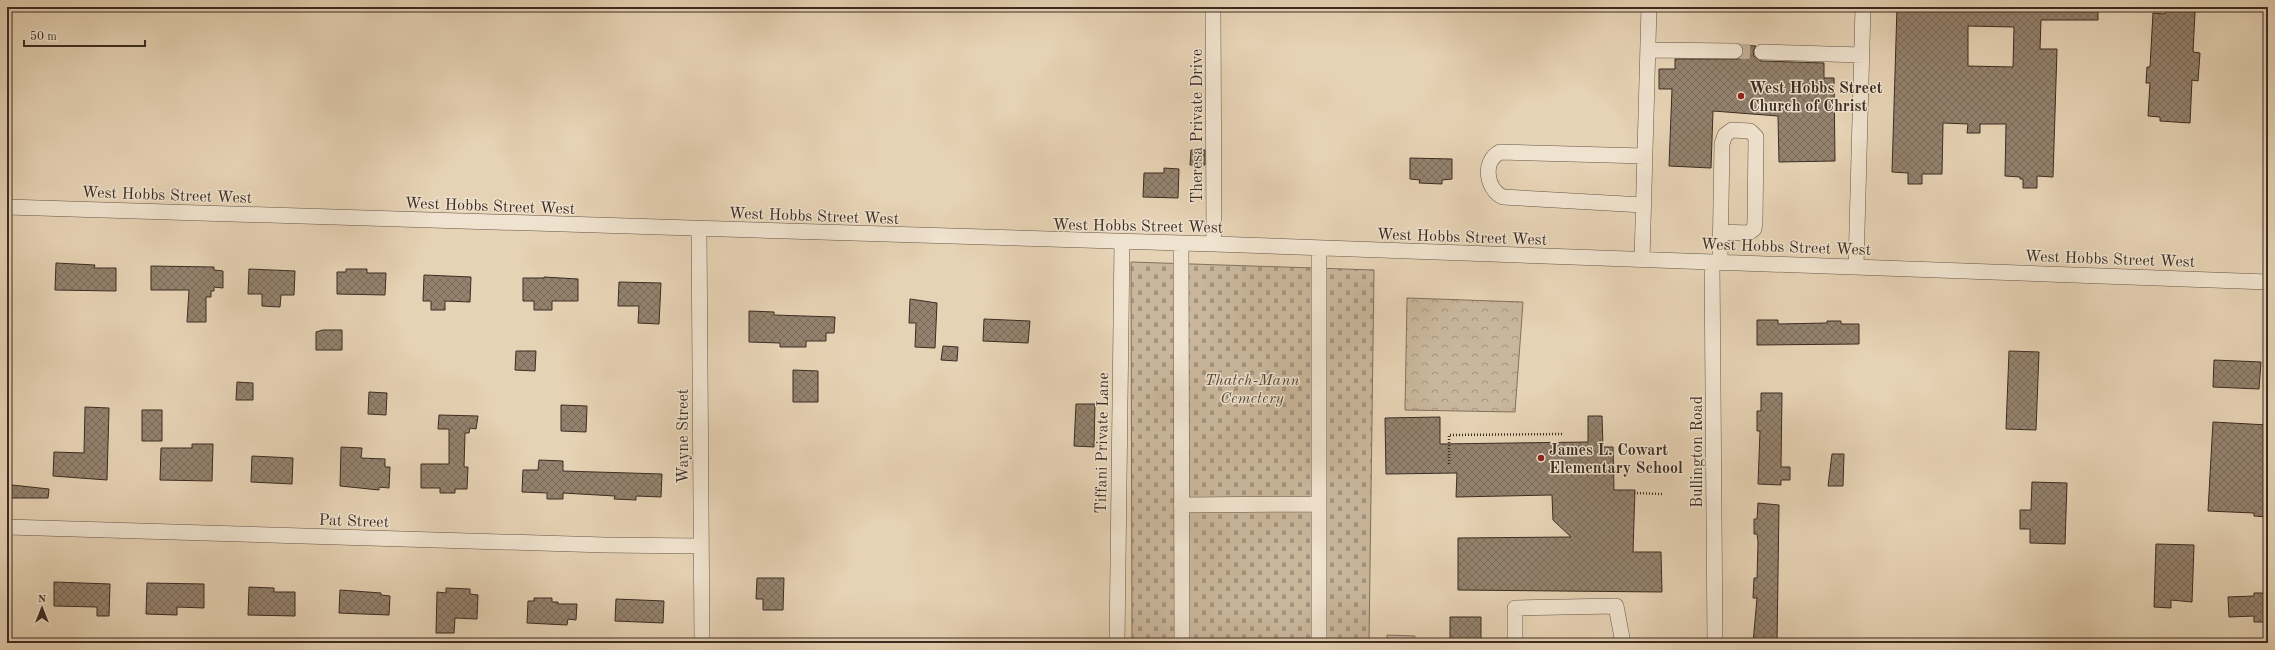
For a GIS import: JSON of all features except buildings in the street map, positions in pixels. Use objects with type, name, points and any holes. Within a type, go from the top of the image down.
[{"type":"street","name":"Theresa Private Drive","points":[[1213,7],[1214,244]]},
{"type":"street","points":[[1642,260],[1649,7]]},
{"type":"street","points":[[1856,267],[1863,7]]},
{"type":"street","points":[[1648,50],[1735,51]]},
{"type":"street","points":[[1762,52],[1862,55]]},
{"type":"street","name":"Bullington Road","points":[[1715,643],[1716,262],[1720,232],[1722,144],[1725,135],[1732,130],[1750,131],[1756,137],[1754,229],[1748,233],[1720,232]]},
{"type":"street","points":[[1643,205],[1504,197],[1496,194],[1491,186],[1489,163],[1493,155],[1500,152],[1645,156]]},
{"type":"street","name":"West Hobbs Street West","points":[[7,207],[1122,243],[1214,244],[1319,249],[2268,282]]},
{"type":"street","name":"Wayne Street","points":[[699,230],[702,643]]},
{"type":"street","name":"Tiffani Private Lane","points":[[1117,643],[1122,243]]},
{"type":"street","points":[[1181,244],[1182,643]]},
{"type":"street","points":[[1319,249],[1319,643]]},
{"type":"street","points":[[1181,505],[1318,504]]},
{"type":"street","name":"Pat Street","points":[[7,527],[589,545],[701,546]]},
{"type":"street","points":[[1515,643],[1514,608],[1616,606],[1623,643]]},
{"type":"path","points":[[1449,464],[1449,435],[1564,434]]},
{"type":"path","points":[[1634,493],[1662,494]]},
{"type":"green space","name":"Thatch-Mann Cemetery","points":[[1131,262],[1374,270],[1369,643],[1132,643]]},
{"type":"green space","points":[[1407,298],[1523,302],[1515,412],[1405,410]]},
{"type":"green space","points":[[1387,635],[1415,636],[1415,643],[1387,643]]},
{"type":"tunnel","points":[[1735,51],[1762,52]]},
{"type":"place","name":"West Hobbs Street Church of Christ","points":[[1741,96]]},
{"type":"place","name":"James L. Cowart Elementary School","points":[[1541,458]]}]
